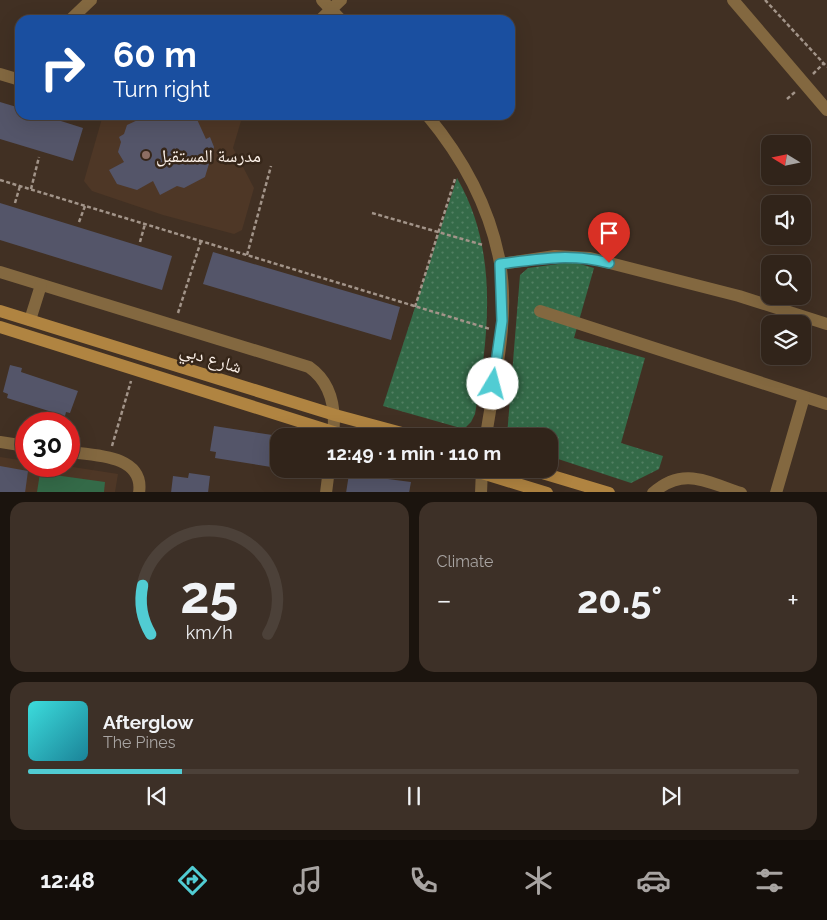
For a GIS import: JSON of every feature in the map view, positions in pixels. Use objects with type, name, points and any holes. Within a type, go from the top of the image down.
[{"type":"street","points":[[75,15],[91,0]]},
{"type":"street","points":[[336,15],[327,5],[341,0]]},
{"type":"street","points":[[732,0],[827,110]]},
{"type":"street","points":[[0,74],[15,78]]},
{"type":"street","points":[[431,120],[460,161],[476,189],[497,249],[500,264],[501,333],[487,428]]},
{"type":"street","points":[[500,264],[556,256],[590,258],[739,296],[827,324]]},
{"type":"street","points":[[0,272],[309,367],[316,372],[326,386],[335,415],[334,428]]},
{"type":"street","points":[[30,320],[41,285]]},
{"type":"street","name":"شارع دبي","points":[[0,311],[335,415],[383,428]]},
{"type":"street","points":[[540,311],[827,404]]},
{"type":"street","name":"شارع دبي","points":[[0,326],[315,428]]},
{"type":"street","points":[[776,492],[804,397]]},
{"type":"street","points":[[0,442],[15,444]]},
{"type":"street","points":[[80,454],[109,458],[126,463],[134,469],[139,477],[139,492]]},
{"type":"street","points":[[653,492],[674,478],[690,476],[741,492]]},
{"type":"street","points":[[558,477],[609,492]]},
{"type":"street","points":[[326,492],[328,478]]},
{"type":"street","points":[[478,478],[481,492]]},
{"type":"street","points":[[502,478],[547,492]]},
{"type":"path","points":[[765,0],[827,66]]},
{"type":"path","points":[[31,189],[39,158]]},
{"type":"path","points":[[415,307],[460,161]]},
{"type":"path","points":[[248,255],[271,166]]},
{"type":"path","points":[[0,180],[501,333]]},
{"type":"path","points":[[15,203],[20,186]]},
{"type":"path","points":[[79,222],[84,206]]},
{"type":"path","points":[[372,213],[497,249]]},
{"type":"path","points":[[140,242],[145,224]]},
{"type":"path","points":[[174,326],[200,241]]},
{"type":"path","points":[[109,458],[134,368]]},
{"type":"shaded area","points":[[102,120],[237,120],[241,121],[233,148],[254,188],[242,230],[234,234],[163,215],[92,191],[84,181]]},
{"type":"shaded area","points":[[0,457],[15,459],[15,477],[80,477],[80,468],[118,474],[115,492],[0,492]]},
{"type":"green space","points":[[457,178],[470,206],[479,234],[485,264],[487,323],[475,414],[465,428],[460,428],[383,406]]},
{"type":"green space","points":[[573,262],[594,268],[574,338],[645,358],[621,443],[663,456],[659,469],[631,483],[558,459],[558,428],[508,428],[520,275],[528,268]]},
{"type":"green space","points":[[39,477],[69,477],[105,482],[104,492],[37,492]]},
{"type":"building","points":[[0,102],[15,106],[15,120],[58,120],[83,128],[73,161],[0,139]]},
{"type":"building","name":"مدرسة المستقبل","points":[[138,120],[197,120],[206,139],[210,137],[214,147],[205,177],[184,188],[177,186],[160,195],[153,181],[137,190],[117,184],[109,170],[124,162],[118,152],[121,142],[119,137],[124,134],[127,125]]},
{"type":"building","points":[[0,203],[172,256],[162,290],[0,240]]},
{"type":"building","points":[[213,252],[400,307],[391,340],[203,284]]},
{"type":"building","points":[[10,365],[22,368],[21,372],[78,391],[70,412],[52,412],[7,398],[8,394],[3,392]]},
{"type":"building","points":[[214,426],[270,435],[270,467],[215,458],[216,452],[210,451]]},
{"type":"building","points":[[0,466],[15,469],[15,477],[27,477],[25,492],[0,492]]},
{"type":"building","points":[[189,473],[210,476],[208,492],[171,492],[173,476],[188,478]]},
{"type":"building","points":[[348,478],[380,478],[411,482],[409,492],[346,492]]},
{"type":"place","name":"مدرسة المستقبل","points":[[146,155]]},
{"type":"route","points":[[493,384],[502,321],[500,264],[556,256],[590,258],[609,263]]}]
